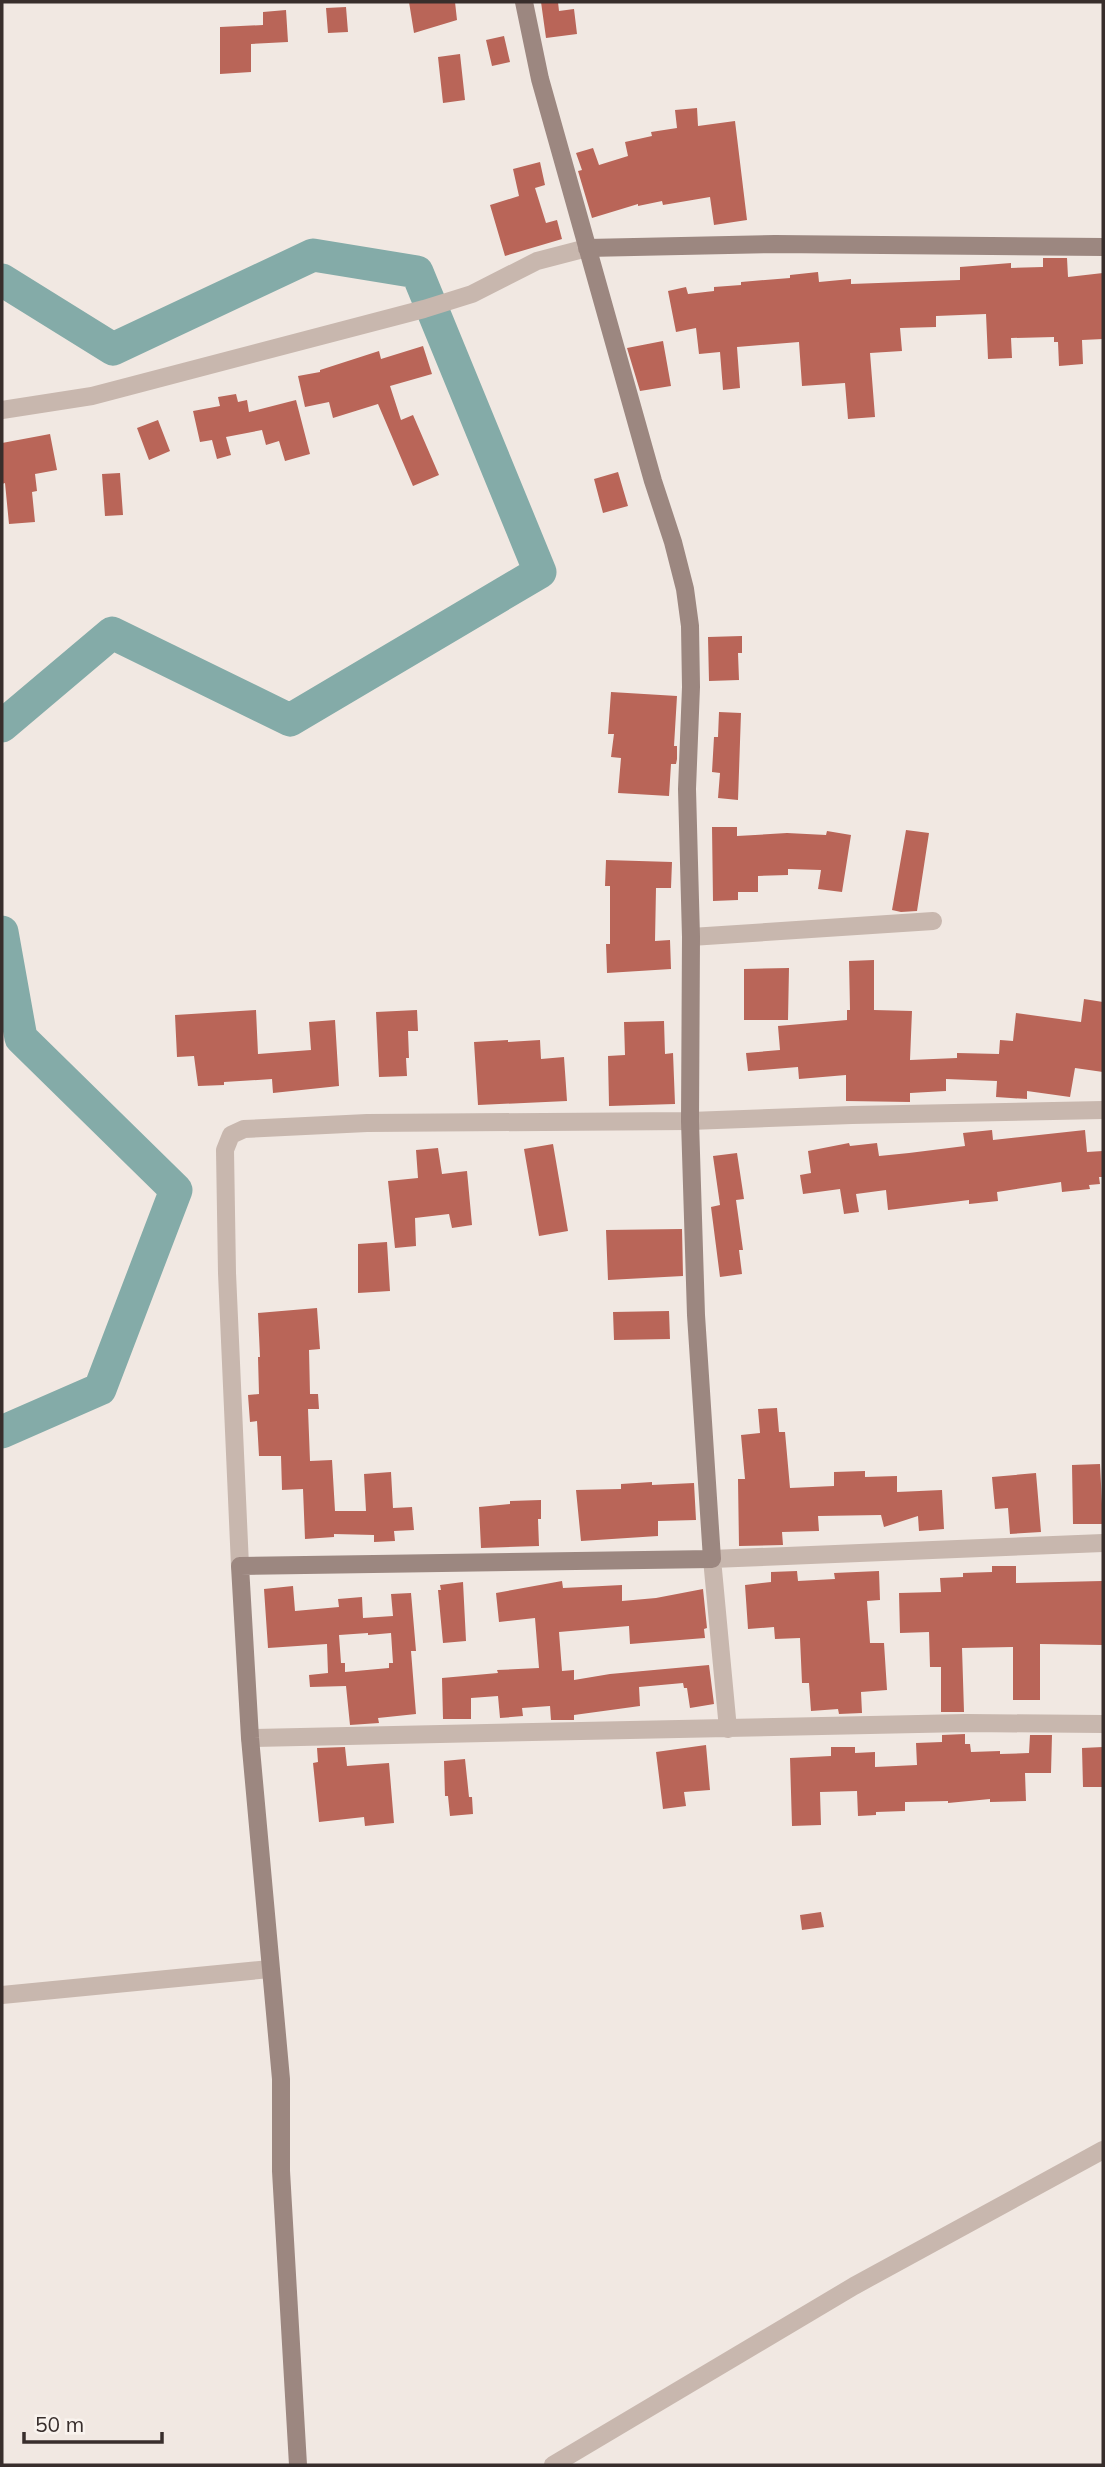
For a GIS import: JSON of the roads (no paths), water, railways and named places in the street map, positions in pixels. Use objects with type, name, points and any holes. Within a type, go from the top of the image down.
[{"type":"street","points":[[524,2],[540,79],[653,481],[673,542],[685,589],[690,626],[691,687],[687,789],[691,937],[690,1121],[696,1315],[712,1559],[728,1729]]},
{"type":"street","points":[[2,410],[92,396],[424,309],[472,294],[537,261],[587,248],[775,244],[1103,247]]},
{"type":"street","points":[[691,937],[933,921]]},
{"type":"street","points":[[298,2465],[281,2171],[281,2079],[250,1738],[240,1566],[227,1259],[225,1150],[232,1135],[244,1129],[367,1122],[690,1121],[1103,1110]]},
{"type":"street","points":[[240,1566],[712,1559],[1103,1543]]},
{"type":"street","points":[[250,1738],[966,1723],[1103,1724]]},
{"type":"street","points":[[2,1995],[270,1969]]},
{"type":"street","points":[[552,2465],[854,2286],[1103,2150]]},
{"type":"waterway","points":[[2,280],[113,349],[313,255],[417,272],[540,572],[290,720],[112,633],[2,726]]},
{"type":"waterway","points":[[2,932],[21,1038],[176,1190],[100,1389],[2,1432]]}]
